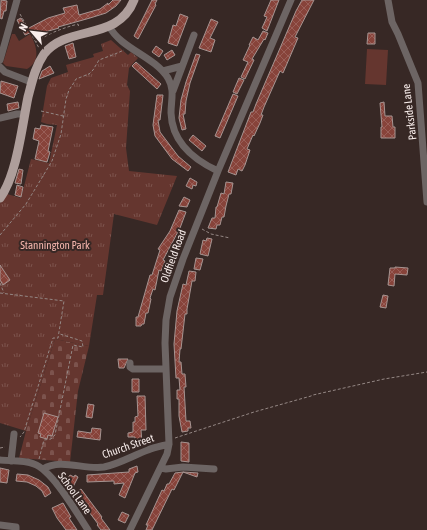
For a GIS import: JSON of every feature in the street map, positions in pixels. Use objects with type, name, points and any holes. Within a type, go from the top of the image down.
[{"type":"main road","points":[[0,198],[5,191],[14,166],[32,82],[36,68],[44,55],[59,42],[109,26],[122,19],[131,8],[134,0]]},
{"type":"street","points":[[0,60],[17,0]]},
{"type":"street","name":"Oldfield Road","points":[[130,530],[161,468],[170,441],[165,343],[170,297],[218,171],[291,0]]},
{"type":"street","name":"Parkside Lane","points":[[388,0],[394,28],[398,34],[418,83],[425,131],[427,202]]},
{"type":"street","points":[[109,26],[115,36],[163,71],[171,84],[173,92]]},
{"type":"street","points":[[194,35],[173,92],[171,112],[172,123],[175,134],[181,144],[204,165],[218,171]]},
{"type":"street","points":[[163,71],[182,66]]},
{"type":"street","points":[[0,68],[5,72],[32,82]]},
{"type":"street","points":[[0,118],[24,114]]},
{"type":"street","points":[[130,363],[130,367],[133,369],[166,370]]},
{"type":"street","points":[[11,461],[14,445],[14,434]]},
{"type":"street","name":"Church Street","points":[[0,460],[28,462],[40,467],[55,464],[104,467],[170,441]]},
{"type":"street","name":"School Lane","points":[[40,467],[56,483],[88,530]]},
{"type":"street","points":[[161,468],[214,468]]},
{"type":"street","points":[[0,525],[16,527],[16,530]]},
{"type":"path","points":[[13,12],[20,14],[44,55]]},
{"type":"path","points":[[36,42],[44,36],[60,29],[78,24],[80,35]]},
{"type":"path","points":[[0,235],[26,204],[52,161],[61,134],[69,90],[76,79],[89,74],[99,60],[115,54],[129,46]]},
{"type":"path","points":[[41,111],[64,116]]},
{"type":"path","points":[[196,226],[211,234],[230,238]]},
{"type":"path","points":[[0,283],[4,293]]},
{"type":"path","points":[[0,293],[64,301],[58,338],[52,338],[24,432],[14,445]]},
{"type":"path","points":[[40,467],[44,440],[51,439],[55,435],[73,345],[82,347],[83,345],[82,341],[59,334]]},
{"type":"path","points":[[170,441],[254,412],[313,395],[384,379],[427,372]]},
{"type":"green space","points":[[12,34],[15,34],[19,41],[30,34],[34,43],[36,48],[36,58],[27,69],[6,66],[3,63]]},
{"type":"green space","name":"Stannington Park","points":[[111,40],[128,55],[131,52],[138,58],[129,68],[127,85],[130,91],[126,148],[129,171],[177,176],[157,225],[114,214],[103,295],[97,295],[89,346],[55,339],[26,431],[0,423],[0,203],[7,194],[21,198],[31,159],[49,163],[57,125],[41,122],[47,86],[51,78],[68,72],[66,65],[94,57],[93,54],[103,51],[101,44]]},
{"type":"green space","points":[[367,49],[388,50],[386,85],[365,84]]},
{"type":"green space","points":[[55,339],[89,346],[78,391],[70,462],[19,458],[26,431]]},
{"type":"building","points":[[1,0],[7,1],[6,11],[4,11],[2,19],[0,18]]},
{"type":"building","points":[[113,0],[121,0],[116,6],[106,13],[58,27],[59,28],[45,32],[35,38],[32,32],[25,35],[17,20],[21,18],[27,29],[48,18],[65,13],[63,8],[77,5],[79,15],[100,9],[108,3],[108,5]]},
{"type":"building","points":[[152,0],[157,0],[156,5],[138,39],[134,36]]},
{"type":"building","points":[[271,0],[279,0],[267,31],[262,28],[267,17],[264,16]]},
{"type":"building","points":[[302,0],[314,0],[295,37],[298,38],[283,73],[280,71],[264,107],[260,123],[247,149],[250,150],[245,165],[242,171],[238,169],[236,175],[228,172],[251,112],[253,112]]},
{"type":"building","points":[[180,14],[188,17],[177,46],[168,43],[173,25],[176,26]]},
{"type":"building","points":[[211,19],[218,22],[210,38],[215,40],[211,52],[199,48]]},
{"type":"building","points":[[263,31],[268,33],[252,59],[254,60],[245,79],[241,77],[248,62],[243,60],[253,37],[258,40]]},
{"type":"building","points":[[368,33],[375,33],[375,44],[367,44]]},
{"type":"building","points":[[73,43],[76,57],[69,59],[65,46]]},
{"type":"building","points":[[156,46],[163,51],[159,57],[152,52]]},
{"type":"building","points":[[172,50],[175,55],[167,60],[164,55]]},
{"type":"building","points":[[196,54],[200,55],[190,83],[185,114],[183,114],[186,129],[182,130],[179,118],[181,100]]},
{"type":"building","points":[[136,62],[161,84],[157,89],[132,66]]},
{"type":"building","points":[[50,66],[54,73],[39,79],[42,71]]},
{"type":"building","points":[[239,78],[244,80],[237,94],[233,92]]},
{"type":"building","points":[[1,81],[18,86],[14,98],[0,93]]},
{"type":"building","points":[[233,94],[238,96],[220,138],[215,136]]},
{"type":"building","points":[[157,95],[163,95],[160,120],[158,120],[160,132],[178,156],[191,167],[188,171],[172,159],[155,136],[153,125]]},
{"type":"building","points":[[18,102],[19,108],[8,111],[7,104]]},
{"type":"building","points":[[384,102],[385,116],[392,116],[393,127],[395,127],[395,138],[381,138],[382,127],[380,103]]},
{"type":"building","points":[[41,125],[53,127],[48,151],[50,152],[47,162],[35,159],[39,141],[33,139],[35,128],[40,129]]},
{"type":"building","points":[[193,135],[206,146],[202,151],[189,140]]},
{"type":"building","points":[[19,169],[23,170],[21,184],[15,183]]},
{"type":"building","points":[[190,178],[197,182],[196,186],[193,185],[192,189],[186,186]]},
{"type":"building","points":[[226,182],[233,183],[224,217],[222,217],[220,225],[217,225],[216,229],[208,228],[212,218],[215,218],[216,207],[221,193],[224,194]]},
{"type":"building","points":[[17,185],[23,187],[21,197],[15,195]]},
{"type":"building","points":[[184,197],[190,200],[187,207],[179,206]]},
{"type":"building","points":[[179,210],[186,212],[180,228],[163,260],[165,261],[161,271],[159,270],[155,290],[153,289],[150,298],[148,313],[146,313],[144,324],[141,326],[136,326],[136,317],[138,317],[150,275],[152,275],[160,250],[158,249],[170,231]]},
{"type":"building","points":[[207,238],[212,239],[208,256],[200,254],[203,240],[206,241]]},
{"type":"building","points":[[196,258],[203,259],[200,270],[194,269]]},
{"type":"building","points":[[0,265],[10,280],[3,285],[0,280]]},
{"type":"building","points":[[390,268],[408,268],[407,275],[395,274],[394,286],[388,285]]},
{"type":"building","points":[[189,271],[196,272],[195,281],[192,281],[187,314],[185,314],[179,362],[181,362],[182,374],[185,374],[186,387],[184,387],[186,421],[190,421],[191,428],[188,428],[188,431],[182,432],[179,416],[179,399],[177,399],[177,390],[180,390],[179,378],[176,378],[174,344],[177,311],[183,284],[186,285]]},
{"type":"building","points":[[383,295],[388,296],[386,308],[380,307]]},
{"type":"building","points":[[118,359],[128,359],[124,368],[119,368]]},
{"type":"building","points":[[132,379],[139,379],[139,392],[132,392]]},
{"type":"building","points":[[137,396],[145,396],[146,430],[141,430],[142,444],[135,444],[135,437],[128,437],[128,433],[133,432],[133,422],[135,422],[135,417],[138,416]]},
{"type":"building","points":[[88,404],[94,405],[92,418],[86,417]]},
{"type":"building","points":[[44,413],[58,417],[52,436],[48,435],[47,439],[40,437],[41,434],[38,433]]},
{"type":"building","points":[[92,428],[101,429],[100,440],[77,437],[78,431],[91,433]]},
{"type":"building","points":[[181,442],[189,443],[189,462],[181,461]]},
{"type":"building","points":[[137,466],[138,472],[135,473],[125,498],[119,495],[124,483],[114,484],[114,481],[87,482],[87,475],[129,472],[129,469]]},
{"type":"building","points":[[0,468],[9,470],[7,483],[0,482]]},
{"type":"building","points":[[183,472],[198,473],[197,477]]},
{"type":"building","points":[[183,472],[174,490],[172,489],[152,530],[146,530],[148,525],[146,525],[162,490],[164,491],[175,473]]},
{"type":"building","points":[[17,474],[28,475],[39,480],[48,487],[51,493],[45,497],[42,491],[36,486],[27,482],[16,481]]},
{"type":"building","points":[[70,475],[74,477],[75,475],[78,477],[73,487],[66,481]]},
{"type":"building","points":[[81,489],[110,530],[101,530],[97,525],[98,524],[75,493]]},
{"type":"building","points":[[63,503],[71,517],[69,518],[77,530],[66,530],[57,518],[52,508]]},
{"type":"building","points":[[122,512],[129,515],[125,523],[118,520]]}]
